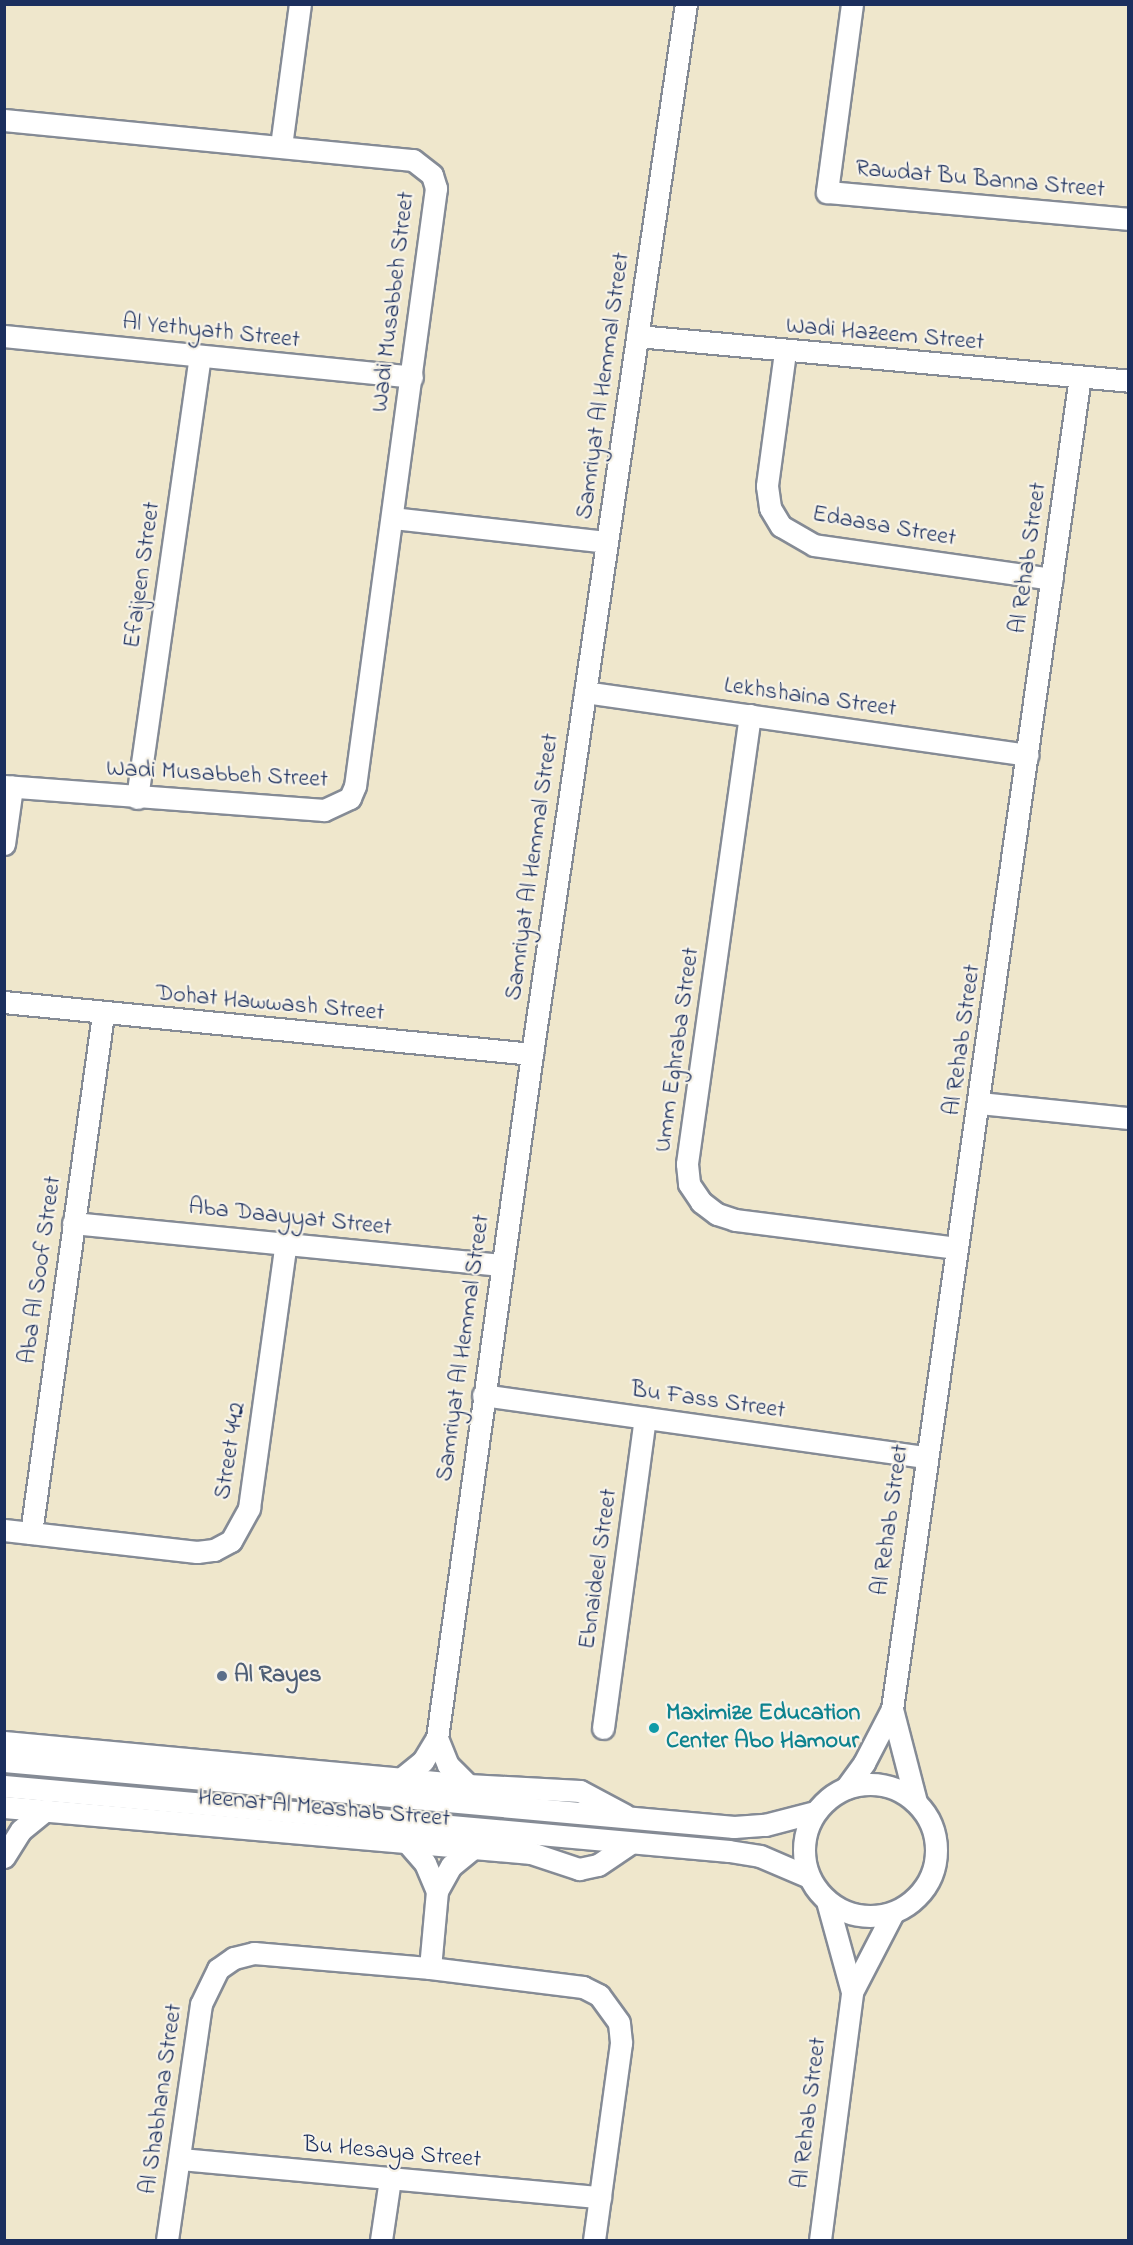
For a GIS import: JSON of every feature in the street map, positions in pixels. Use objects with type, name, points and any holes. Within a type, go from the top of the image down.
[{"type":"street","points":[[281,147],[300,4]]},
{"type":"street","name":"Samriyat Al Hemmal Street","points":[[402,1778],[423,1761],[437,1738],[501,1266],[686,4]]},
{"type":"street","name":"Rawdat Bu Banna Street","points":[[852,4],[827,192],[1128,219]]},
{"type":"street","name":"Wadi Musabbeh Street","points":[[4,120],[413,160],[432,175],[436,188],[356,786],[350,798],[324,810],[137,798],[8,786],[4,844]]},
{"type":"street","name":"Al Yethyath Street","points":[[4,336],[200,358],[412,377]]},
{"type":"street","name":"Wadi Hazeem Street","points":[[637,336],[785,352],[1128,381]]},
{"type":"street","name":"Edaasa Street","points":[[785,352],[767,486],[770,508],[781,526],[814,545],[1052,579]]},
{"type":"street","name":"Efaijeen Street","points":[[137,798],[200,358]]},
{"type":"street","name":"Al Rehab Street","points":[[846,1788],[864,1763],[892,1709],[956,1248],[980,1103],[1080,376]]},
{"type":"street","points":[[393,518],[607,542]]},
{"type":"street","name":"Lekhshaina Street","points":[[585,692],[1028,755]]},
{"type":"street","name":"Umm Eghraba Street","points":[[750,715],[687,1164],[689,1184],[701,1202],[717,1214],[735,1220],[956,1248]]},
{"type":"street","name":"Dohat Hawwash Street","points":[[4,1002],[103,1014],[532,1054]]},
{"type":"street","name":"Aba Al Soof Street","points":[[32,1533],[103,1014]]},
{"type":"street","points":[[980,1103],[1128,1118]]},
{"type":"street","name":"Aba Daayyat Street","points":[[73,1223],[501,1266]]},
{"type":"street","name":"Street 442","points":[[4,1530],[197,1552],[214,1550],[231,1541],[249,1508],[286,1243]]},
{"type":"street","name":"Bu Fass Street","points":[[483,1395],[926,1457]]},
{"type":"street","name":"Ebnaideel Street","points":[[603,1728],[645,1418]]},
{"type":"street","name":"Al Rehab Street","points":[[892,1709],[916,1802]]},
{"type":"street","points":[[437,1738],[448,1765],[468,1785]]},
{"type":"street","name":"Heenat Al Meashab Street","points":[[4,1742],[468,1785],[580,1791],[628,1817]]},
{"type":"street","name":"Heenat Al Meashab Street","points":[[4,1761],[735,1827],[765,1825],[815,1812]]},
{"type":"street","points":[[883,1785],[916,1802],[933,1831],[935,1864],[927,1885],[912,1902],[893,1913],[859,1916],[827,1902],[809,1877],[803,1855],[806,1833],[815,1812],[831,1796],[846,1788],[883,1785]]},
{"type":"street","name":"Heenat Al Meashab Street","points":[[4,1786],[760,1856],[809,1877]]},
{"type":"street","name":"Heenat Al Meashab Street","points":[[4,1807],[405,1840],[531,1853],[579,1869],[598,1864],[629,1844]]},
{"type":"street","points":[[4,1856],[21,1830],[45,1810]]},
{"type":"street","points":[[405,1840],[425,1863],[437,1891]]},
{"type":"street","points":[[430,1968],[437,1891],[451,1866],[473,1848]]},
{"type":"street","name":"Al Rehab Street","points":[[827,1902],[852,1992]]},
{"type":"street","name":"Al Rehab Street","points":[[820,2241],[852,1992],[893,1913]]},
{"type":"street","name":"Al Shabhana Street","points":[[167,2241],[201,2004],[218,1969],[234,1958],[254,1953],[430,1968],[583,1987],[599,1995],[612,2008],[619,2023],[621,2043],[594,2241]]},
{"type":"street","name":"Bu Hesaya Street","points":[[180,2158],[600,2197]]},
{"type":"street","points":[[381,2241],[390,2179]]},
{"type":"place","name":"Al Rayes","points":[[222,1676]]},
{"type":"place","name":"Maximize Education Center Abo Hamour","points":[[654,1728]]}]
